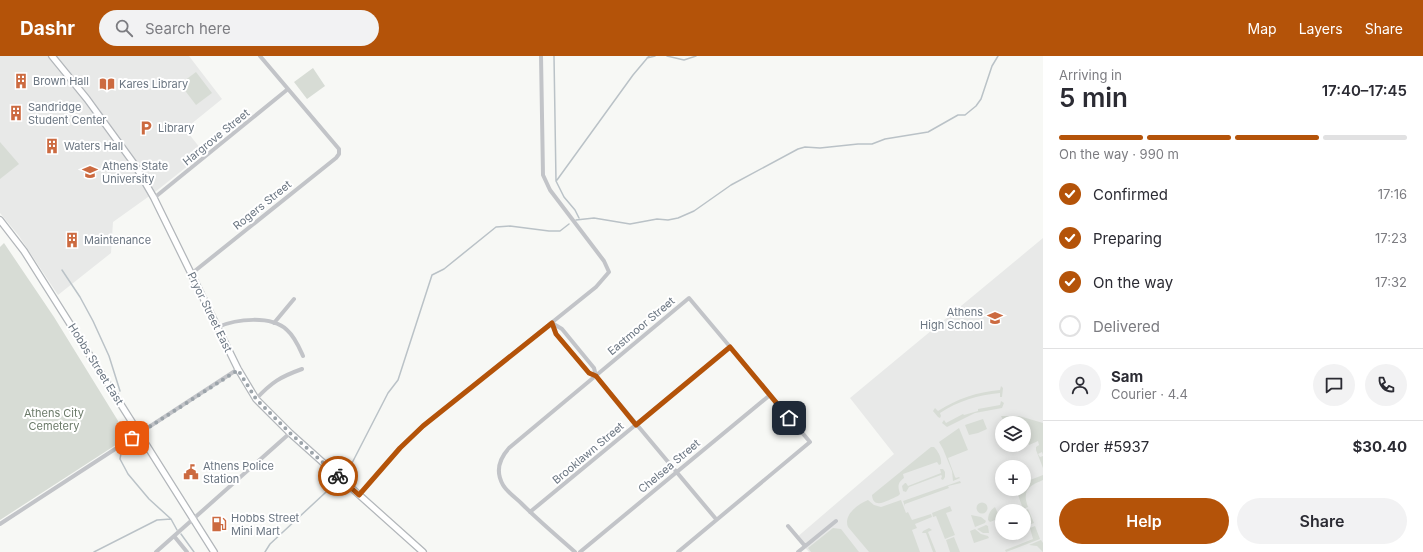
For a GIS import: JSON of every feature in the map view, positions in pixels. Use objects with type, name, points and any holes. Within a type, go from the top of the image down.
[{"type":"street","name":"Pryor Street East","points":[[53,56],[87,99],[135,165],[154,198],[238,370],[256,399],[290,433],[423,552]]},
{"type":"street","points":[[260,56],[288,89]]},
{"type":"street","points":[[359,495],[400,448],[423,426],[596,287],[609,272],[604,261],[550,190],[543,175],[541,56]]},
{"type":"street","name":"Rogers Street","points":[[191,274],[336,158],[339,154],[339,149],[288,89]]},
{"type":"street","name":"Hargrove Street","points":[[154,198],[288,89]]},
{"type":"street","name":"Hobbs Street East","points":[[0,220],[24,251],[214,552]]},
{"type":"street","name":"Eastmoor Street","points":[[575,552],[530,512],[503,485],[499,468],[503,455],[509,448],[689,298],[810,442],[678,552]]},
{"type":"street","points":[[274,323],[294,299]]},
{"type":"street","points":[[218,327],[243,320],[257,320],[274,323],[286,329],[295,340],[303,356]]},
{"type":"street","points":[[552,323],[562,329],[594,368],[596,376],[716,519]]},
{"type":"street","points":[[552,323],[556,334],[589,373],[596,376]]},
{"type":"street","name":"Brooklawn Street","points":[[530,512],[730,347]]},
{"type":"street","points":[[0,524],[138,433],[238,370]]},
{"type":"street","points":[[256,399],[277,379],[302,370]]},
{"type":"street","name":"Chelsea Street","points":[[580,552],[770,395]]},
{"type":"street","points":[[156,552],[290,433]]},
{"type":"street","points":[[798,552],[836,521]]},
{"type":"street","points":[[788,526],[805,546]]},
{"type":"street","points":[[174,536],[187,552]]},
{"type":"shaded area","name":"Athens State University","points":[[0,56],[189,56],[222,99],[185,129],[204,153],[155,192],[113,222],[111,253],[58,295],[19,236],[0,213]]},
{"type":"shaded area","name":"Athens High School","points":[[1043,238],[1043,552],[809,552],[796,538],[894,454],[850,398]]},
{"type":"green space","points":[[313,68],[325,86],[307,99],[294,82]]},
{"type":"green space","points":[[196,72],[212,93],[196,105],[180,84]]},
{"type":"green space","points":[[0,142],[19,164],[0,179]]},
{"type":"green space","name":"Athens City Cemetery","points":[[4,243],[54,317],[128,437],[0,520],[0,247]]},
{"type":"green space","points":[[1001,386],[1003,388],[1002,397],[1000,397],[1000,393],[968,399],[940,413],[940,418],[933,411],[935,408],[938,411],[952,403],[983,392],[1000,390]]},
{"type":"green space","points":[[1001,401],[1004,403],[1002,408],[975,413],[947,427],[942,423],[944,420],[946,423],[963,414],[978,411],[978,409],[1000,405]]},
{"type":"green space","points":[[983,419],[987,429],[969,435],[965,425]]},
{"type":"green space","points":[[1031,420],[1043,423],[1043,455],[1042,452],[1038,454],[1040,457],[1043,456],[1043,468],[1036,450],[1036,447],[1039,445],[1038,441],[1031,444]]},
{"type":"green space","points":[[959,428],[968,450],[948,458],[955,477],[960,478],[953,481],[952,471],[939,442]]},
{"type":"green space","points":[[931,447],[934,447],[938,453],[941,459],[941,464],[939,465],[937,462],[903,474],[904,478],[899,485],[900,494],[898,496],[882,503],[875,502],[873,500],[872,495]]},
{"type":"green space","points":[[940,469],[943,469],[945,472],[945,477],[943,480],[941,479],[941,475],[909,487],[906,492],[903,491],[902,486],[905,483],[908,486],[941,473]]},
{"type":"green space","points":[[1043,475],[1043,480],[1031,486],[1031,480]]},
{"type":"green space","points":[[960,481],[961,483],[948,486],[949,488],[905,504],[905,506],[903,501]]},
{"type":"green space","points":[[1018,496],[1026,496],[1027,504],[1021,504]]},
{"type":"green space","points":[[868,500],[874,505],[881,507],[901,500],[906,513],[908,512],[912,520],[931,514],[932,517],[915,524],[917,528],[912,530],[920,552],[869,552],[848,527],[847,523],[849,514],[852,510]]},
{"type":"green space","points":[[982,502],[986,504],[988,508],[986,512],[982,514],[978,512],[976,508],[978,504]]},
{"type":"green space","points":[[950,506],[952,511],[946,513],[955,535],[945,539],[936,516],[933,517],[932,513]]},
{"type":"green space","points":[[995,507],[995,520],[990,522],[988,520],[989,514]]},
{"type":"green space","points":[[971,515],[981,517],[986,521],[985,523],[975,527]]},
{"type":"green space","points":[[1031,516],[1034,523],[1031,524]]},
{"type":"green space","points":[[986,525],[988,526],[989,533],[983,533],[977,529]]},
{"type":"green space","points":[[1035,526],[1040,539],[1006,552],[1005,550],[1033,539],[1031,528]]},
{"type":"green space","points":[[833,528],[841,529],[859,552],[811,552],[808,548]]},
{"type":"green space","points":[[929,528],[932,530],[928,532],[936,552],[933,552],[926,533],[922,533]]},
{"type":"green space","points":[[975,529],[989,538],[974,543],[970,531]]},
{"type":"green space","points":[[954,537],[960,552],[950,552],[946,540]]},
{"type":"green space","points":[[1041,540],[1043,543],[1043,552],[1037,546],[1029,545]]},
{"type":"waterway","points":[[554,56],[556,181],[564,197],[575,210],[579,218]]},
{"type":"waterway","points":[[557,180],[633,75],[649,56]]},
{"type":"waterway","points":[[647,58],[655,56]]},
{"type":"waterway","points":[[667,56],[684,60],[696,56]]},
{"type":"waterway","points":[[576,220],[594,218],[630,224],[657,219],[668,220],[678,218],[694,211],[731,185],[798,149],[805,147],[820,148],[872,144],[885,139],[928,132],[958,115],[965,115],[976,106],[981,99],[992,66],[998,56]]},
{"type":"waterway","points":[[342,475],[351,465],[388,393],[398,380],[432,275],[444,269],[496,227],[510,226],[560,231],[569,224]]},
{"type":"waterway","points":[[62,270],[80,297],[93,321],[109,356],[120,391]]},
{"type":"waterway","points":[[120,422],[121,443]]},
{"type":"waterway","points":[[122,448],[120,459],[128,474],[149,499],[171,519],[177,530]]},
{"type":"waterway","points":[[265,552],[270,544],[339,480]]},
{"type":"waterway","points":[[94,552],[157,520],[171,519]]},
{"type":"waterway","points":[[181,534],[194,552]]},
{"type":"way so far","points":[[132,438],[238,370],[256,399],[290,433],[338,476]]},
{"type":"place","name":"Brown Hall","points":[[21,81]]},
{"type":"place","name":"Kares Library","points":[[107,84]]},
{"type":"place","name":"Sandridge Student Center","points":[[16,113]]},
{"type":"place","name":"Library","points":[[146,128]]},
{"type":"place","name":"Waters Hall","points":[[52,146]]},
{"type":"place","name":"Athens State University","points":[[90,172]]},
{"type":"place","name":"Maintenance","points":[[72,240]]},
{"type":"place","name":"Athens High School","points":[[995,318]]},
{"type":"place","name":"Athens Police Station","points":[[191,472]]},
{"type":"place","name":"Hobbs Street Mini Mart","points":[[219,524]]},
{"type":"route","points":[[338,476],[359,495],[400,448],[423,426],[552,323],[556,334],[589,373],[596,376],[636,425],[730,347],[789,418]]}]
